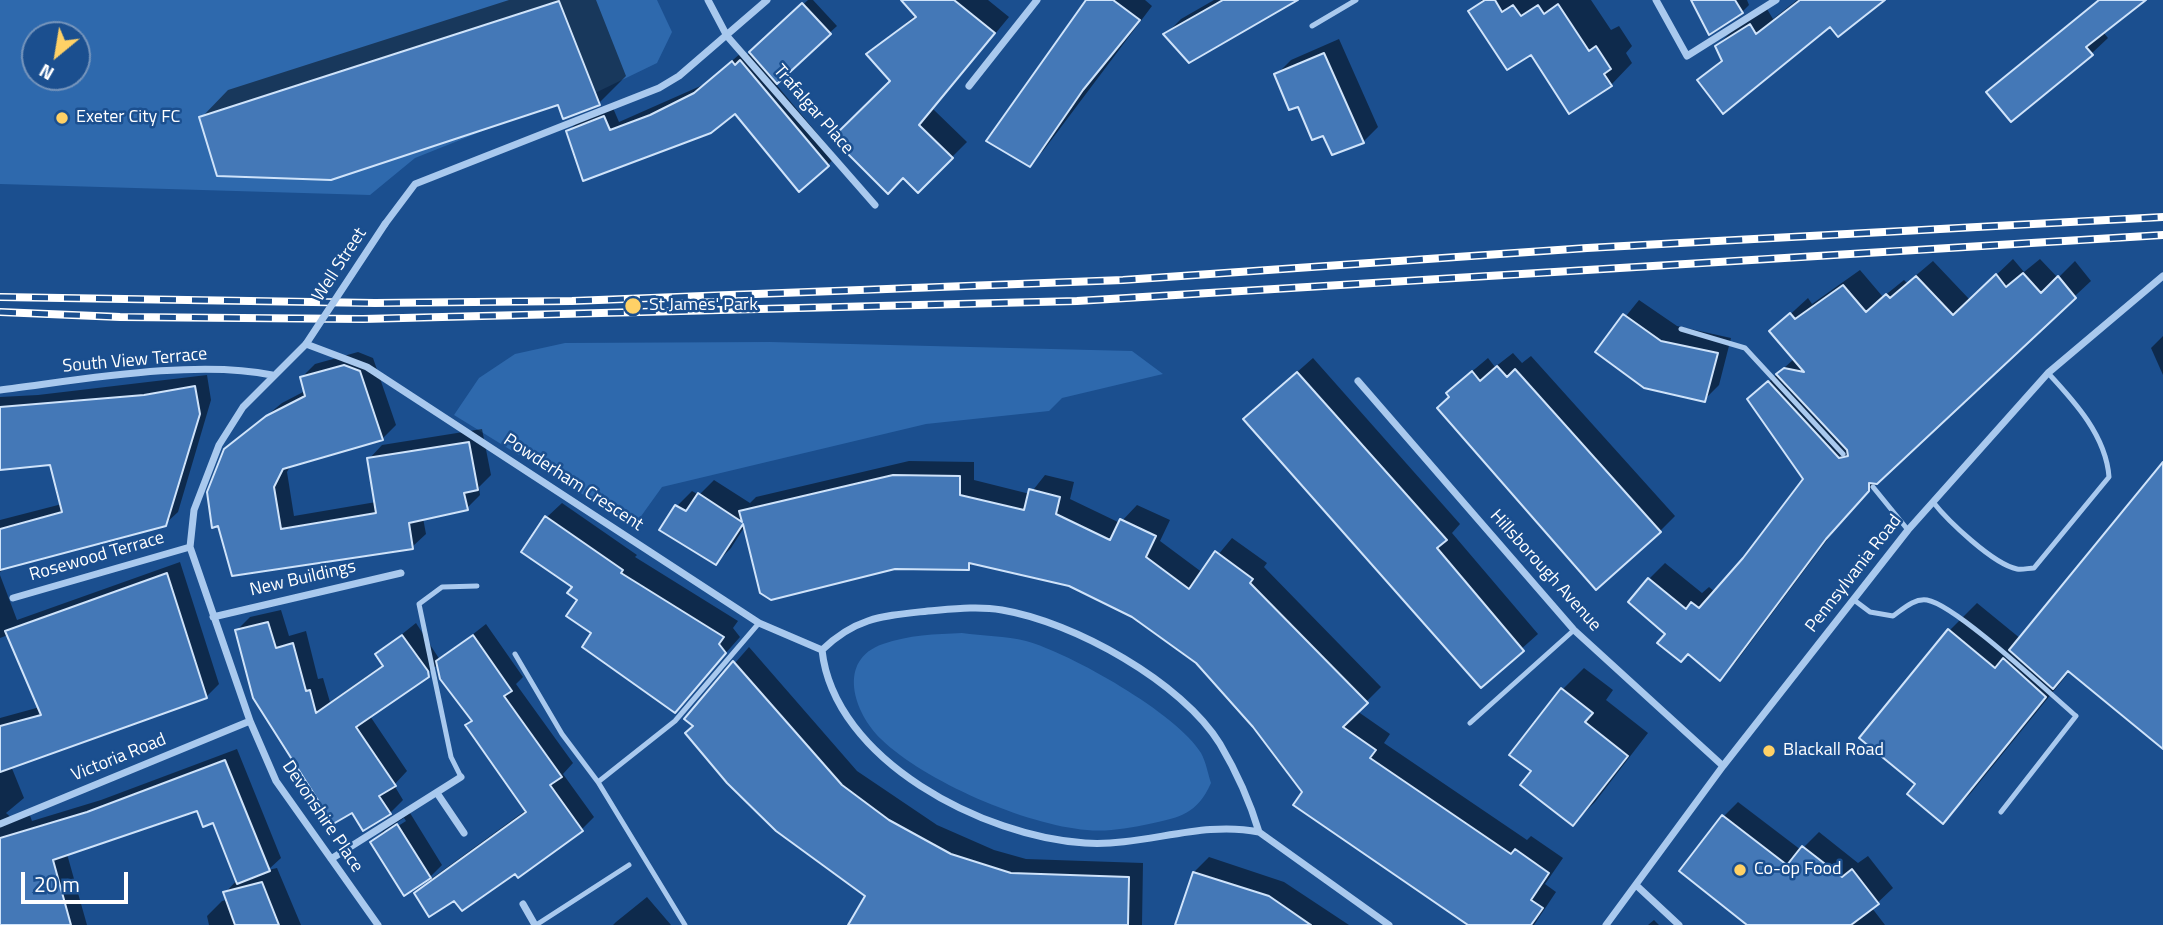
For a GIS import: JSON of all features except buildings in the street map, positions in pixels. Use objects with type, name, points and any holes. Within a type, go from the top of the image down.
[{"type":"street","name":"Trafalgar Place","points":[[708,0],[727,36],[875,205]]},
{"type":"street","name":"Well Street","points":[[250,722],[190,547],[194,510],[219,445],[243,407],[272,375],[306,344],[385,224],[415,184],[659,88],[679,76],[767,0]]},
{"type":"street","points":[[969,86],[1037,0]]},
{"type":"street","points":[[1656,0],[1688,56],[1776,0]]},
{"type":"street","name":"Pennsylvania Road","points":[[1606,925],[1723,766],[1908,530],[2048,373],[2163,276]]},
{"type":"street","name":"Powderham Crescent","points":[[306,344],[367,367],[759,623],[822,650]]},
{"type":"street","name":"South View Terrace","points":[[0,390],[239,368],[272,375]]},
{"type":"street","name":"Hillsborough Avenue","points":[[1358,381],[1574,630],[1723,766]]},
{"type":"street","name":"Rosewood Terrace","points":[[13,598],[190,547]]},
{"type":"street","name":"New Buildings","points":[[213,617],[401,573]]},
{"type":"street","points":[[1259,832],[1219,743],[1186,705],[1136,666],[1093,640],[1046,621],[1003,610],[971,607],[879,617],[841,631],[822,650],[824,673],[842,713],[874,748],[916,782],[976,818],[1016,831],[1086,844],[1112,843],[1211,828],[1236,827],[1259,832],[1388,925]]},
{"type":"street","name":"Victoria Road","points":[[0,824],[250,722]]},
{"type":"street","name":"Devonshire Place","points":[[250,722],[276,781],[377,925]]},
{"type":"street","points":[[331,859],[461,777]]},
{"type":"street","points":[[437,793],[464,833]]},
{"type":"street","points":[[1636,885],[1679,925]]},
{"type":"street","points":[[523,904],[535,925]]},
{"type":"lane","points":[[1312,26],[1356,0]]},
{"type":"lane","points":[[1681,329],[1745,348],[1843,454]]},
{"type":"lane","points":[[1933,502],[1948,520],[1985,550],[2016,569],[2034,568],[2109,477],[2108,462],[2096,434],[2048,373]]},
{"type":"lane","points":[[1873,487],[1908,530]]},
{"type":"lane","points":[[461,777],[451,757],[419,604],[442,587],[477,586]]},
{"type":"lane","points":[[1854,600],[1870,612],[1893,615],[1916,601],[1928,600],[1966,622],[2076,716],[2001,812]]},
{"type":"lane","points":[[598,782],[675,721],[759,623]]},
{"type":"lane","points":[[1470,723],[1574,630]]},
{"type":"lane","points":[[515,654],[562,734],[598,782],[685,925]]},
{"type":"lane","points":[[535,925],[629,865]]},
{"type":"shaded area","points":[[0,0],[657,0],[672,32],[657,63],[595,93],[500,124],[415,158],[370,195],[0,184]]},
{"type":"shaded area","points":[[770,342],[1132,351],[1163,374],[1062,398],[1049,411],[926,424],[662,487],[634,526],[454,415],[479,378],[515,354],[565,343]]},
{"type":"shaded area","points":[[962,633],[1018,639],[1045,648],[1095,671],[1147,704],[1189,737],[1201,753],[1211,783],[1200,802],[1187,812],[1170,819],[1118,829],[1087,830],[1035,820],[1006,810],[949,785],[900,755],[871,728],[857,702],[854,688],[859,662],[868,652],[893,641]]},
{"type":"railway","points":[[0,297],[375,303],[572,301],[1123,280],[1587,248],[2163,217]]},
{"type":"railway","points":[[0,312],[120,317],[363,319],[1077,301],[2163,235]]},
{"type":"place","name":"Exeter City FC","points":[[62,118]]},
{"type":"place","name":"St James' Park","points":[[633,306]]},
{"type":"place","name":"Blackall Road","points":[[1769,751]]},
{"type":"place","name":"Co-op Food","points":[[1740,870]]}]
